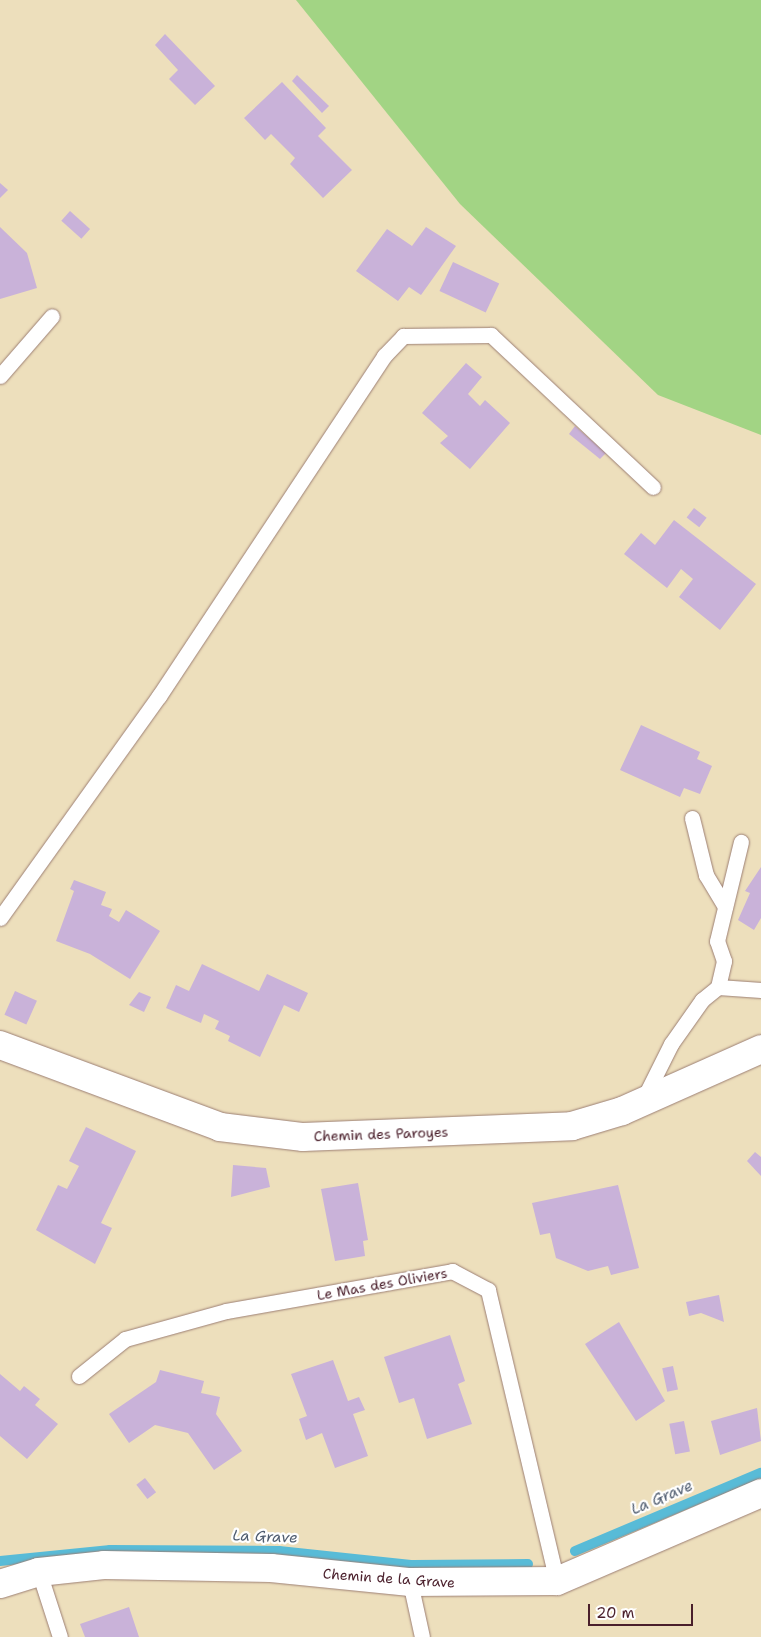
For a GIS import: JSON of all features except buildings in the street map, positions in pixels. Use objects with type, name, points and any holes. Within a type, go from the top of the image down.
[{"type":"street","name":"Chemin des Paroyes","points":[[0,1045],[220,1127],[302,1137],[572,1126],[643,1100],[761,1049]]},
{"type":"street","name":"Chemin de la Grave","points":[[0,1584],[39,1572],[104,1565],[271,1568],[410,1582],[557,1581],[761,1493]]},
{"type":"lane","points":[[0,376],[52,316]]},
{"type":"lane","points":[[0,918],[159,696],[384,356],[403,336],[491,335],[653,487]]},
{"type":"lane","points":[[692,818],[706,875],[725,907]]},
{"type":"lane","points":[[643,1100],[671,1044],[702,1000],[718,987],[724,961],[717,941],[741,842]]},
{"type":"lane","points":[[718,987],[761,990]]},
{"type":"lane","name":"Le Mas des Oliviers","points":[[79,1376],[125,1339],[226,1311],[452,1271],[488,1290],[557,1581]]},
{"type":"lane","points":[[39,1572],[60,1637]]},
{"type":"lane","points":[[410,1582],[422,1637]]},
{"type":"green space","points":[[296,0],[761,0],[761,435],[658,395],[460,204]]},
{"type":"waterway","name":"La Grave","points":[[575,1551],[761,1473]]},
{"type":"waterway","name":"La Grave","points":[[0,1561],[110,1550],[279,1551],[413,1565],[528,1564]]}]
